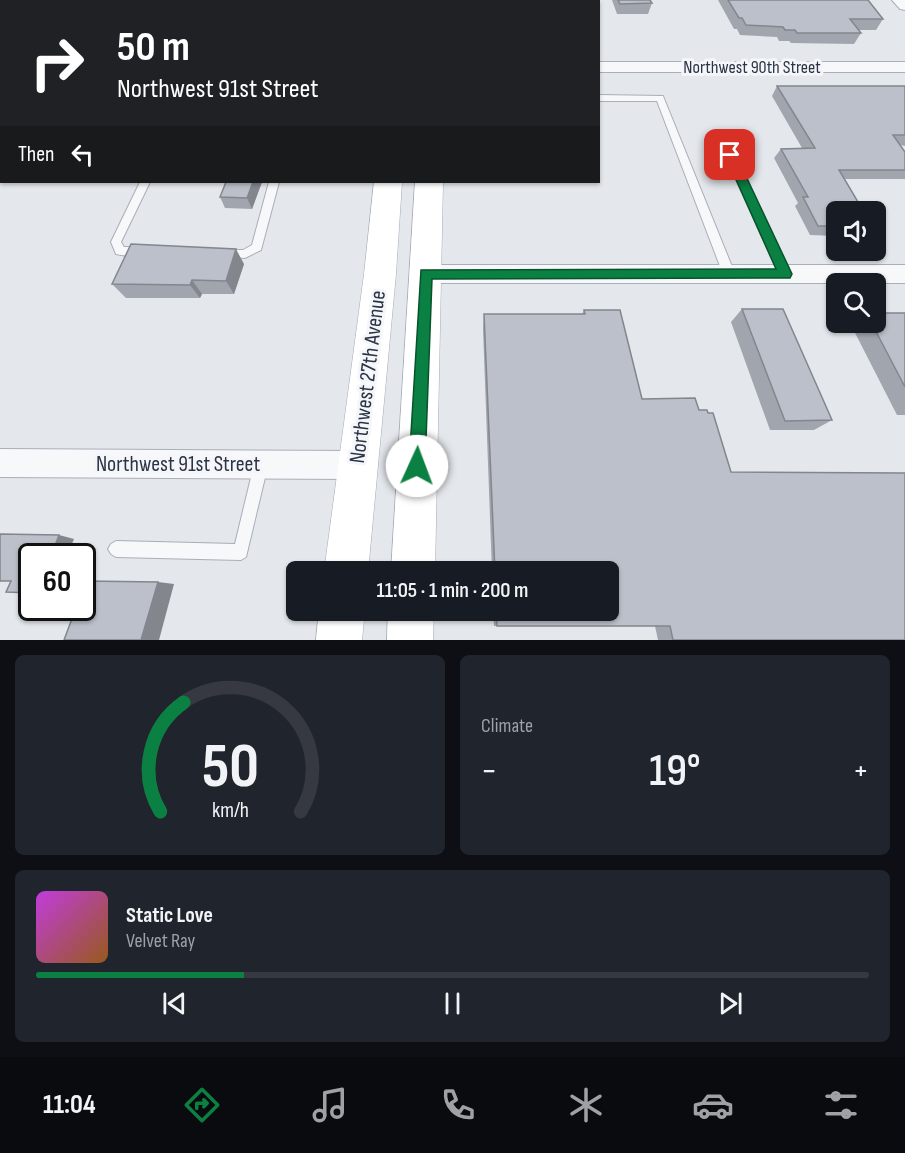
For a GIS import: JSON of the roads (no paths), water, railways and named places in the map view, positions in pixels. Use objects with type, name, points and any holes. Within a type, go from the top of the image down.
[{"type":"main road","name":"Northwest 27th Avenue","points":[[347,561],[388,183]]},
{"type":"main road","points":[[374,324],[392,302],[425,274],[402,234],[406,183]]},
{"type":"main road","name":"Northwest 27th Avenue","points":[[412,561],[429,183]]},
{"type":"main road","points":[[339,640],[341,621]]},
{"type":"main road","points":[[410,640],[411,621]]},
{"type":"street","points":[[899,0],[905,6]]},
{"type":"street","name":"Northwest 90th Street","points":[[600,68],[905,67]]},
{"type":"street","points":[[425,274],[905,274]]},
{"type":"street","name":"Northwest 91st Street","points":[[0,463],[357,465]]},
{"type":"lane","points":[[600,98],[660,98],[729,274]]},
{"type":"lane","points":[[730,155],[785,274]]},
{"type":"lane","points":[[145,183],[116,242],[120,251],[154,252]]},
{"type":"lane","points":[[211,253],[245,254],[257,247],[274,183]]},
{"type":"lane","points":[[116,549],[241,552],[261,465]]}]
